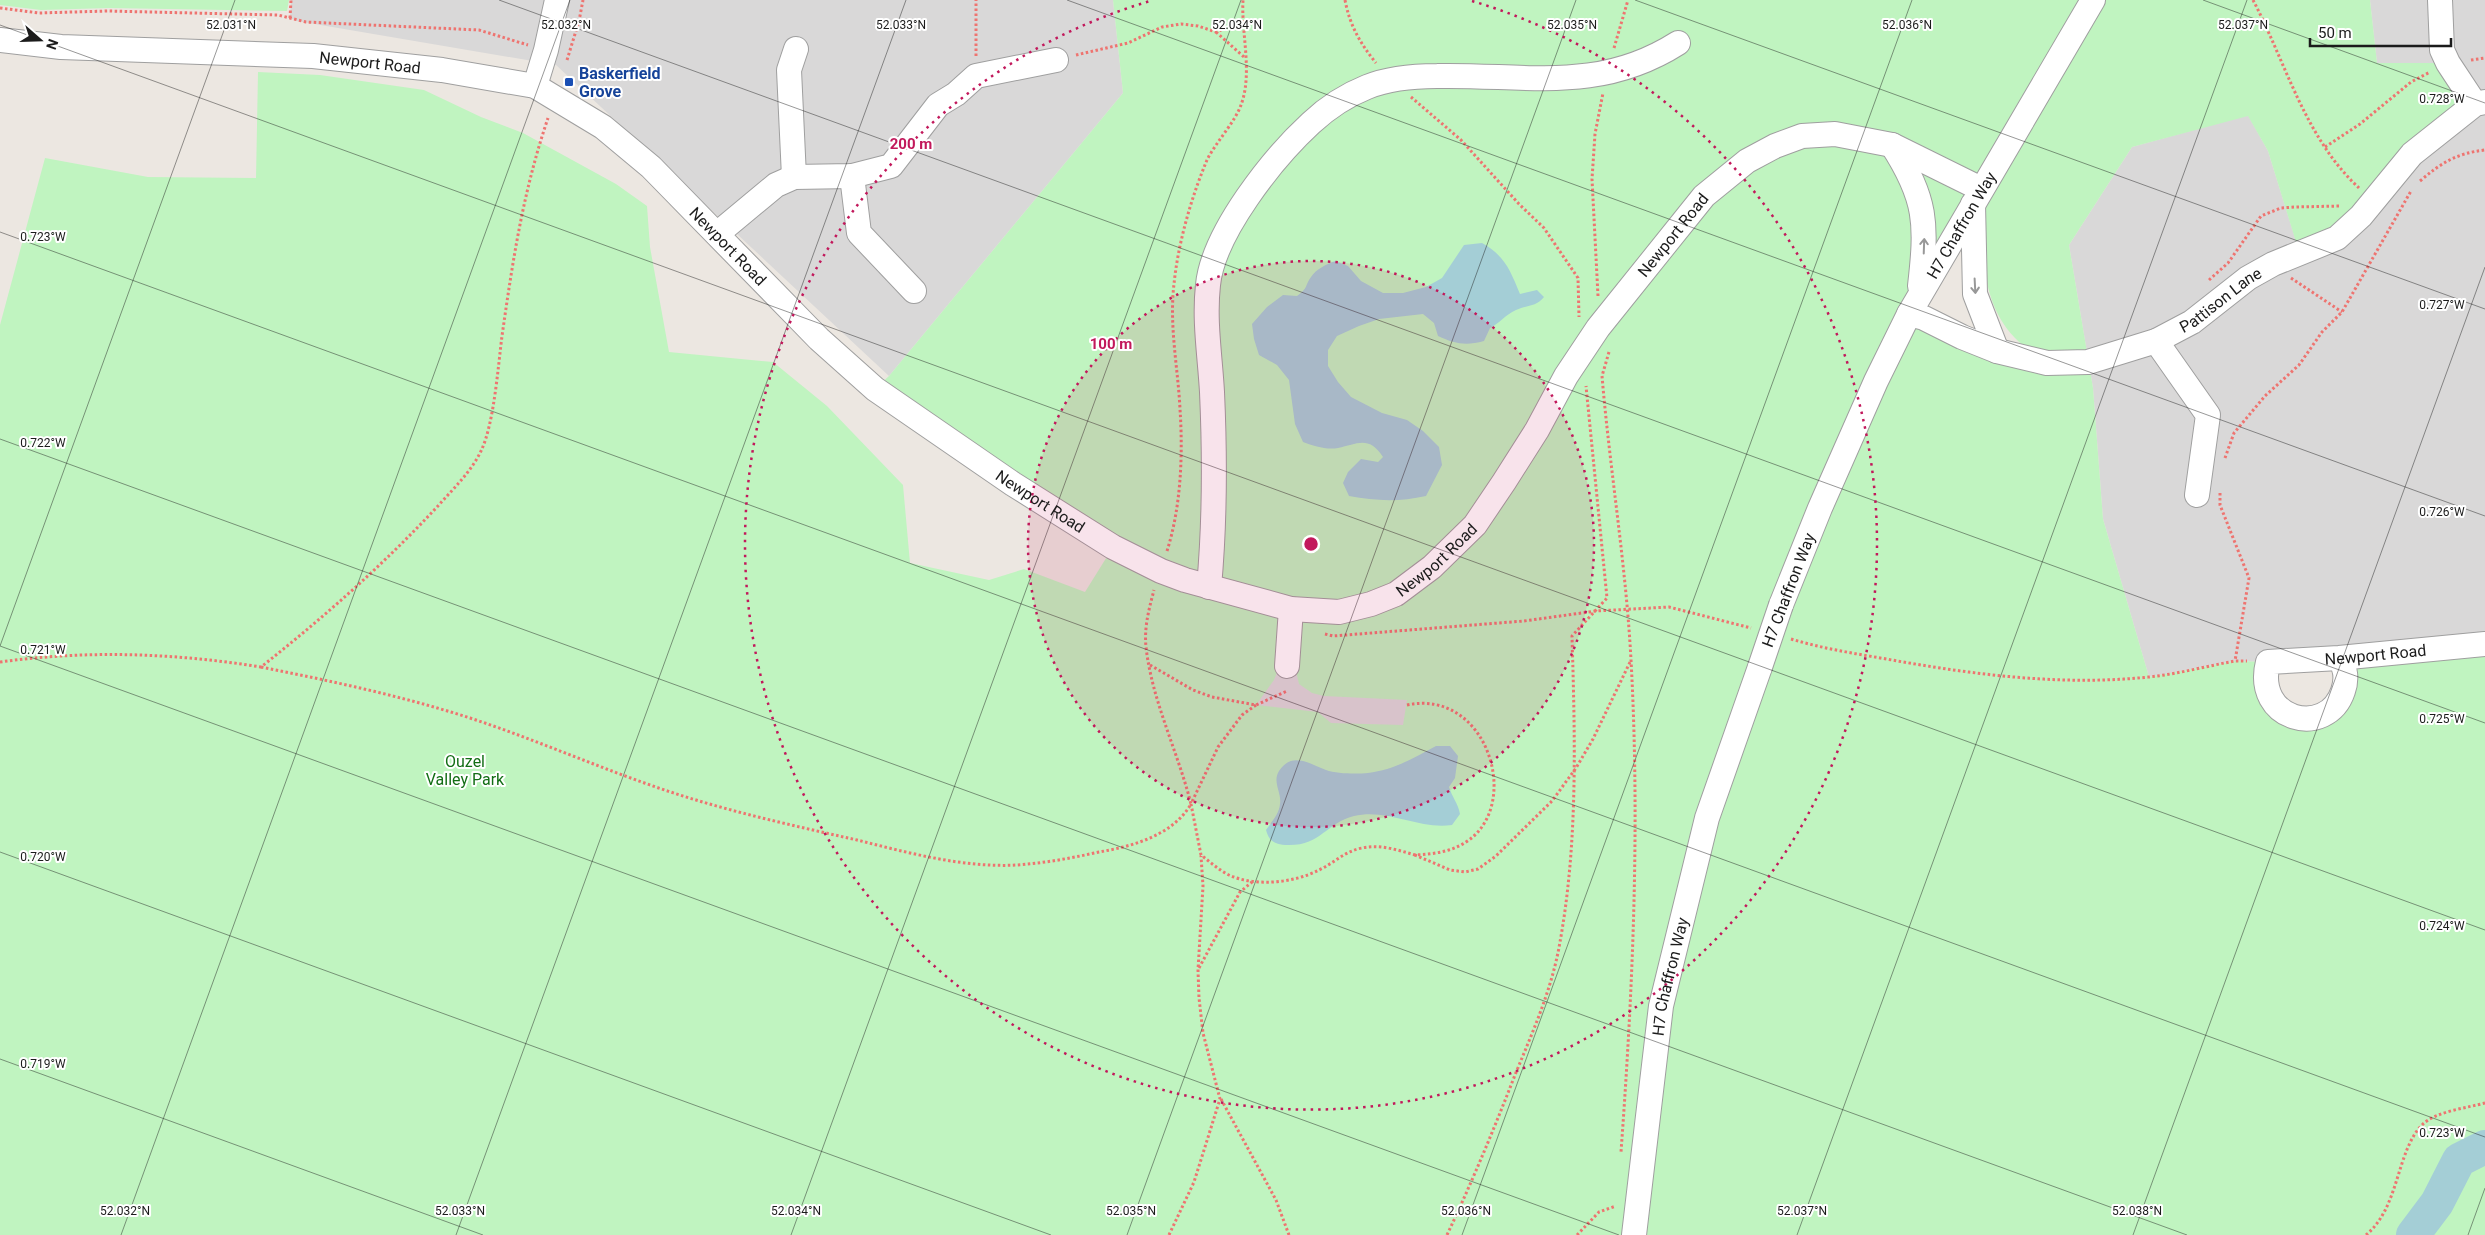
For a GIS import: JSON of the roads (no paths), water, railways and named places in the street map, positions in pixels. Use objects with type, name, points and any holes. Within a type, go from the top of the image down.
[{"type":"street","points":[[535,86],[546,50],[557,0]]},
{"type":"street","name":"H7 Chaffron Way","points":[[1634,1235],[1663,996],[1706,818],[1781,605],[1820,508],[1876,381],[1914,304],[2093,0]]},
{"type":"street","points":[[2440,0],[2442,50],[2448,63],[2480,103]]},
{"type":"street","name":"Newport Road","points":[[0,40],[61,47],[314,56],[442,70],[535,86],[603,127],[644,161],[819,339],[875,389],[1073,523],[1161,571],[1209,587],[1291,610],[1339,612],[1371,604],[1396,594],[1432,567],[1475,525],[1499,490],[1582,350],[1598,328],[1704,196],[1747,161],[1775,146],[1802,136],[1835,134],[1892,145],[1977,196]]},
{"type":"street","points":[[1209,587],[1216,495],[1212,391],[1206,326],[1208,283],[1218,249],[1231,222],[1285,149],[1312,122],[1339,102],[1367,87],[1391,79],[1463,75],[1522,80],[1575,78],[1608,73],[1635,66],[1658,56],[1678,43]]},
{"type":"street","points":[[794,177],[789,70],[796,49]]},
{"type":"street","points":[[717,234],[776,185],[794,177],[852,176],[891,166],[938,105],[956,94],[976,76],[1056,60]]},
{"type":"street","name":"Pattison Lane","points":[[1914,304],[1924,318],[1962,337],[1997,351],[2047,363],[2088,362],[2156,341],[2192,322],[2248,278],[2273,264],[2337,238],[2363,193],[2480,103]]},
{"type":"street","points":[[1892,145],[1909,171],[1923,210],[1924,245],[1914,304]]},
{"type":"street","points":[[852,176],[859,233],[905,279],[914,291]]},
{"type":"street","points":[[1977,196],[1975,294],[1997,351]]},
{"type":"street","points":[[2156,341],[2208,415],[2197,495]]},
{"type":"street","points":[[1288,666],[1291,610]]},
{"type":"street","name":"Newport Road","points":[[2339,658],[2345,671],[2345,685],[2341,697],[2324,714],[2311,718],[2287,715],[2270,700],[2265,683],[2268,662],[2339,658],[2485,644]]},
{"type":"water","points":[[1482,243],[1496,253],[1506,264],[1520,294],[1537,290],[1544,297],[1535,304],[1520,308],[1509,314],[1490,328],[1484,341],[1466,344],[1444,339],[1438,336],[1434,323],[1423,314],[1379,319],[1359,326],[1337,336],[1328,350],[1328,366],[1338,382],[1351,397],[1382,413],[1407,420],[1423,431],[1439,447],[1442,465],[1426,496],[1388,500],[1349,496],[1343,483],[1348,472],[1361,459],[1378,462],[1383,457],[1378,450],[1368,443],[1329,448],[1303,442],[1295,424],[1289,380],[1277,365],[1259,355],[1252,324],[1267,307],[1283,295],[1297,296],[1301,293],[1313,274],[1325,265],[1335,261],[1348,266],[1361,281],[1383,293],[1403,293],[1426,287],[1442,278],[1464,245]]},
{"type":"water","points":[[1436,746],[1450,746],[1458,756],[1455,778],[1449,787],[1460,814],[1452,825],[1428,825],[1367,814],[1344,819],[1315,839],[1297,845],[1278,844],[1269,837],[1266,830],[1276,815],[1280,804],[1276,779],[1284,765],[1295,760],[1308,762],[1336,772],[1368,773],[1395,766]]},
{"type":"waterway","points":[[2413,1235],[2437,1203],[2459,1160],[2485,1147]]},
{"type":"place","name":"Baskerfield Grove","points":[[569,82]]},
{"type":"park label","name":"Ouzel Valley Park","points":[[465,770]]}]
